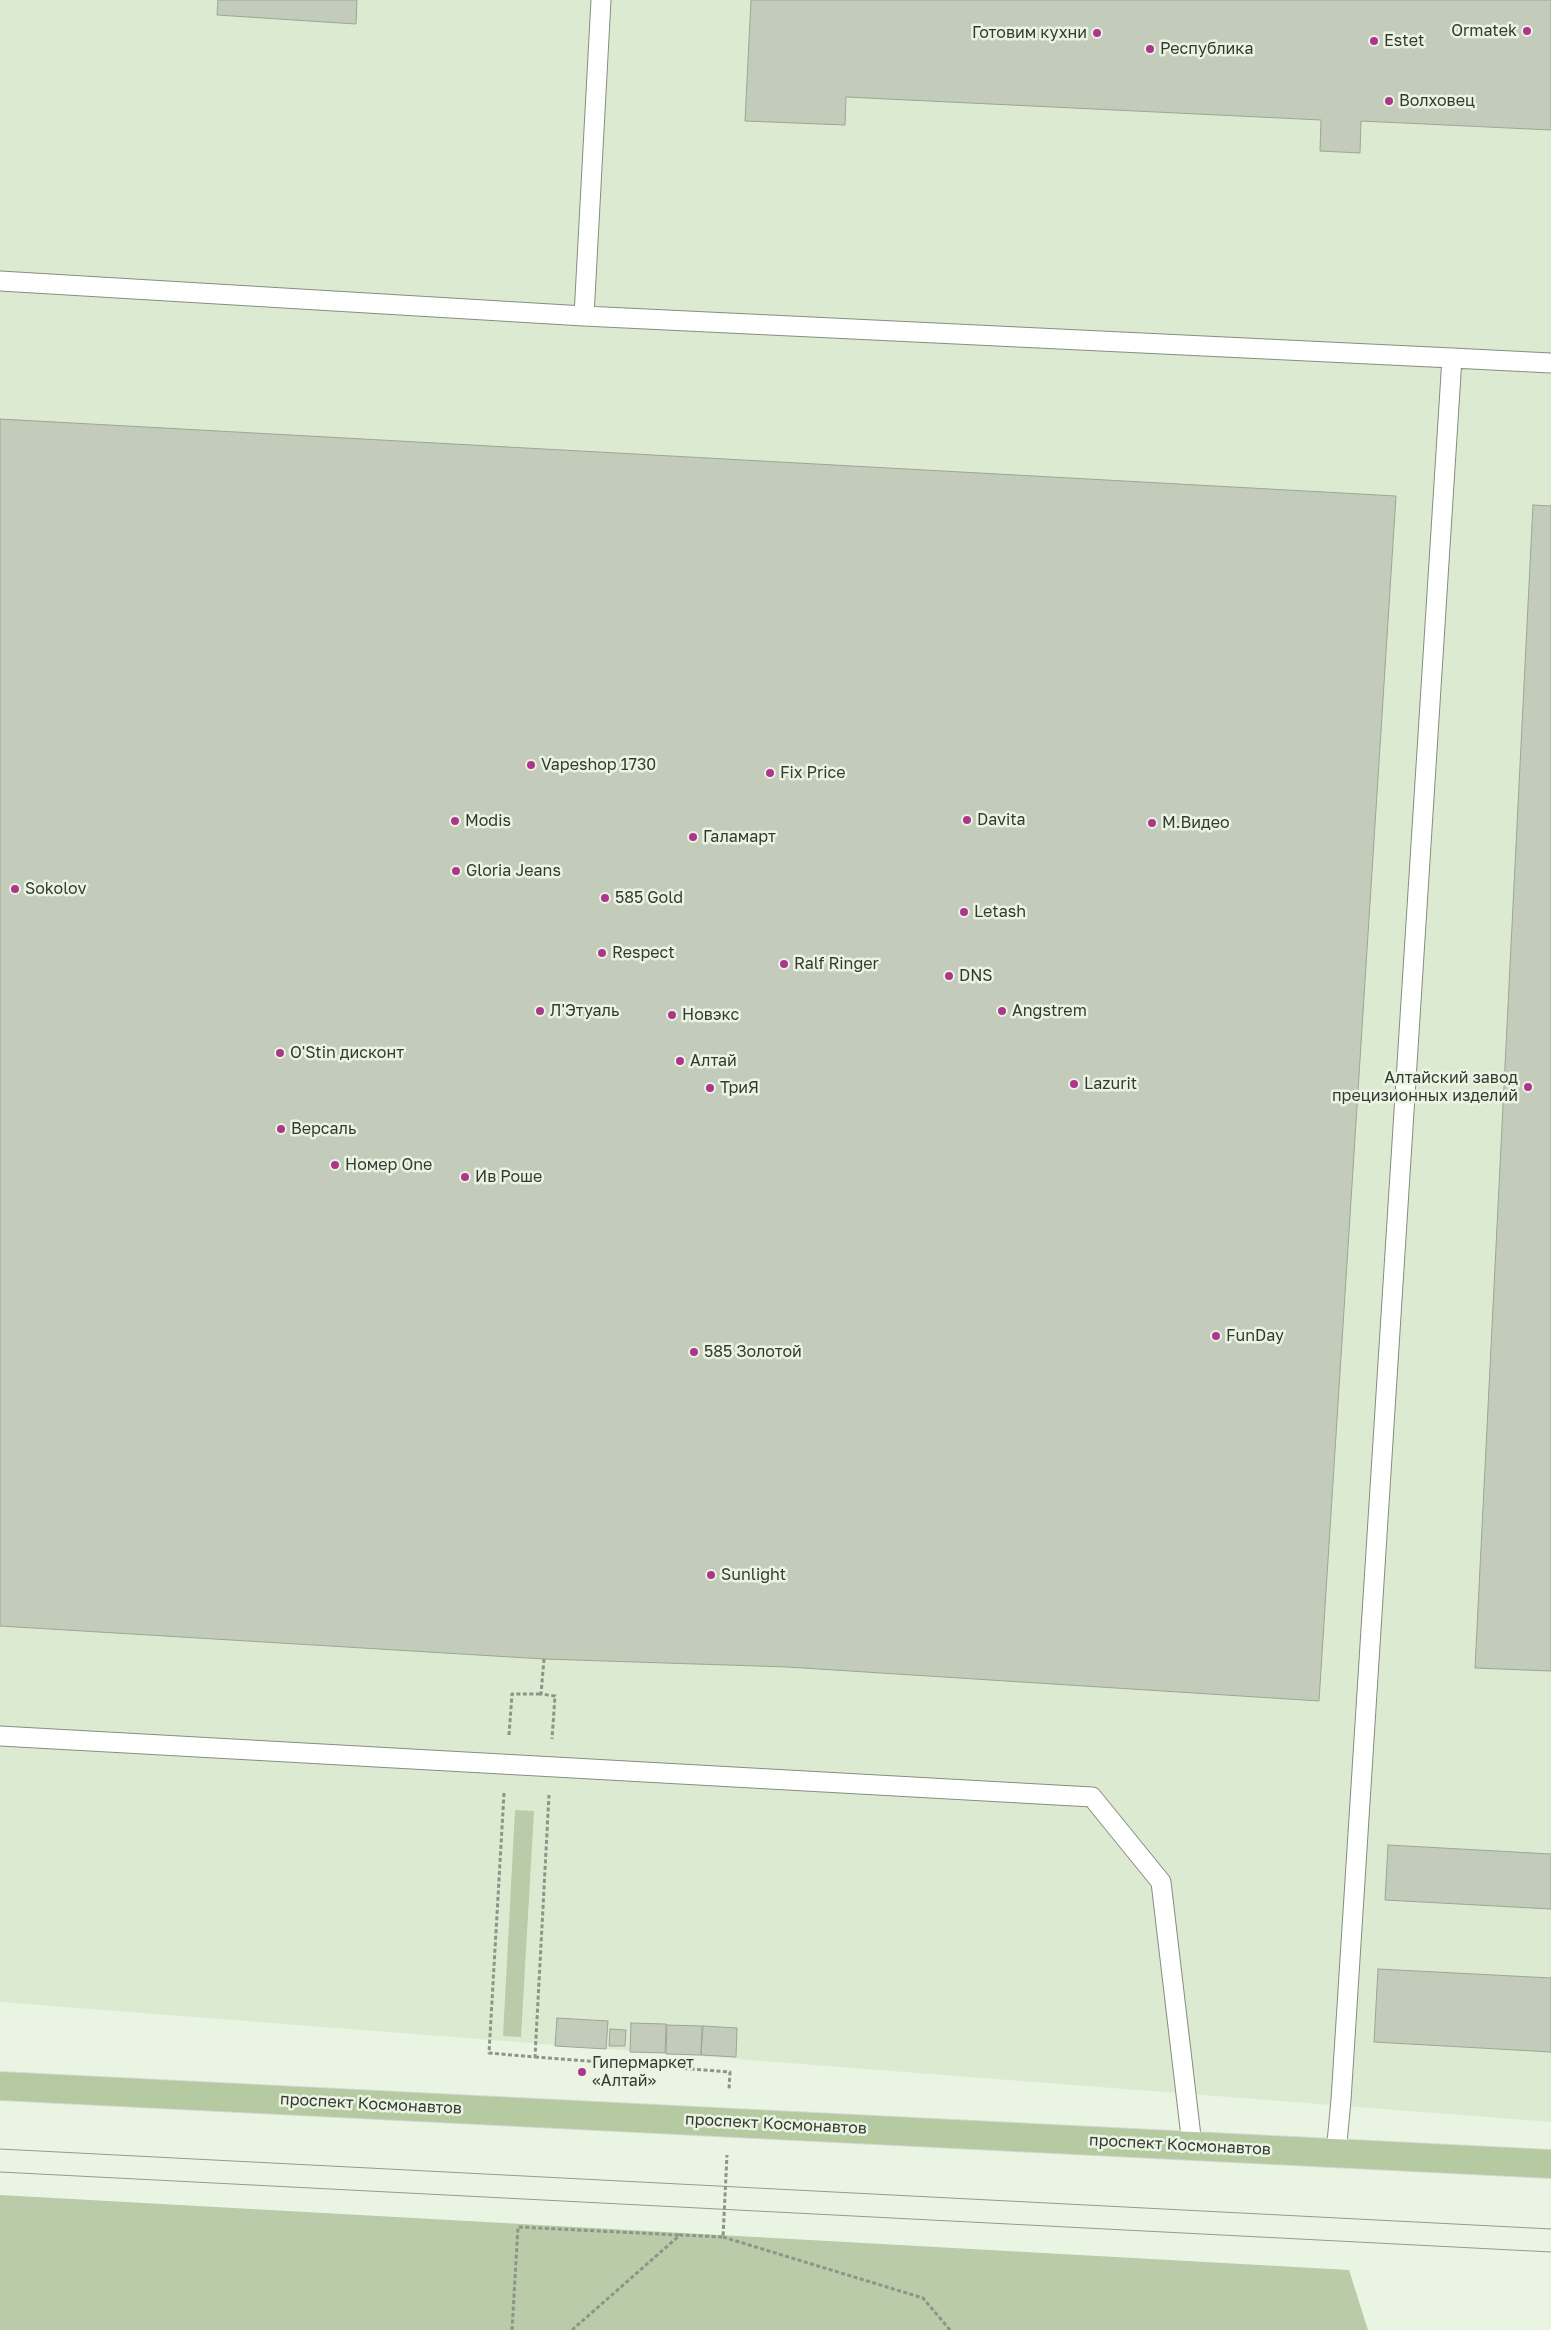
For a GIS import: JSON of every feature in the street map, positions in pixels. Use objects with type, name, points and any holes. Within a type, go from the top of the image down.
[{"type":"main road","name":"проспект Космонавтов","points":[[0,2086],[728,2121],[1551,2164]]},
{"type":"lane","points":[[584,316],[601,0]]},
{"type":"lane","points":[[0,281],[584,316],[1551,363]]},
{"type":"lane","points":[[1336,2153],[1341,2100],[1452,358]]},
{"type":"lane","points":[[0,1736],[1092,1797],[1161,1882],[1192,2146]]},
{"type":"path","points":[[541,1694],[544,1659]]},
{"type":"path","points":[[535,2057],[555,1696],[512,1694],[506,1764],[489,2053],[535,2057],[730,2072],[723,2237]]},
{"type":"path","points":[[512,2330],[518,2227],[723,2237],[923,2298],[950,2330]]},
{"type":"path","points":[[572,2330],[680,2235]]},
{"type":"shaded area","points":[[0,0],[1551,0],[1551,2122],[0,2002]]},
{"type":"shaded area","points":[[515,1810],[534,1811],[521,2037],[503,2036]]},
{"type":"shaded area","points":[[0,2195],[1349,2270],[1368,2330],[0,2330]]},
{"type":"building","points":[[218,0],[357,0],[356,24],[217,15]]},
{"type":"building","name":"Республика","points":[[751,0],[1551,0],[1551,130],[1361,121],[1360,153],[1320,151],[1321,120],[846,97],[845,125],[745,121]]},
{"type":"building","name":"Алтай","points":[[0,419],[1396,496],[1319,1701],[787,1667],[544,1659],[0,1626]]},
{"type":"building","name":"Алтайский завод прецизионных изделий","points":[[1533,505],[1551,506],[1551,1671],[1475,1668]]},
{"type":"building","points":[[1388,1845],[1551,1854],[1551,1909],[1385,1900]]},
{"type":"building","points":[[1378,1969],[1551,1978],[1551,2052],[1374,2042]]},
{"type":"building","points":[[557,2018],[608,2021],[606,2049],[555,2046]]},
{"type":"building","points":[[631,2023],[666,2024],[665,2053],[630,2052]]},
{"type":"building","points":[[667,2025],[702,2026],[701,2055],[666,2054]]},
{"type":"building","points":[[703,2026],[737,2028],[736,2057],[701,2055]]},
{"type":"building","points":[[610,2029],[626,2030],[625,2046],[609,2046]]},
{"type":"tram line","points":[[0,2149],[1551,2229]]},
{"type":"tram line","points":[[0,2172],[1551,2252]]},
{"type":"place","name":"Ormatek","points":[[1527,31]]},
{"type":"place","name":"Готовим кухни","points":[[1097,33]]},
{"type":"place","name":"Estet","points":[[1374,41]]},
{"type":"place","name":"Республика","points":[[1150,49]]},
{"type":"place","name":"Волховец","points":[[1389,101]]},
{"type":"place","name":"Vapeshop 1730","points":[[531,765]]},
{"type":"place","name":"Fix Price","points":[[770,773]]},
{"type":"place","name":"Davita","points":[[967,820]]},
{"type":"place","name":"Modis","points":[[455,821]]},
{"type":"place","name":"М.Видео","points":[[1152,823]]},
{"type":"place","name":"Галамарт","points":[[693,837]]},
{"type":"place","name":"Gloria Jeans","points":[[456,871]]},
{"type":"place","name":"Sokolov","points":[[15,889]]},
{"type":"place","name":"585 Gold","points":[[605,898]]},
{"type":"place","name":"Letash","points":[[964,912]]},
{"type":"place","name":"Respect","points":[[602,953]]},
{"type":"place","name":"Ralf Ringer","points":[[784,964]]},
{"type":"place","name":"DNS","points":[[949,976]]},
{"type":"place","name":"Л'Этуаль","points":[[540,1011]]},
{"type":"place","name":"Angstrem","points":[[1002,1011]]},
{"type":"place","name":"Новэкс","points":[[672,1015]]},
{"type":"place","name":"O'Stin дисконт","points":[[280,1053]]},
{"type":"place","name":"Алтай","points":[[680,1061]]},
{"type":"place","name":"Lazurit","points":[[1074,1084]]},
{"type":"place","name":"Алтайский завод прецизионных изделий","points":[[1528,1087]]},
{"type":"place","name":"ТриЯ","points":[[710,1088]]},
{"type":"place","name":"Версаль","points":[[281,1129]]},
{"type":"place","name":"Номер One","points":[[335,1165]]},
{"type":"place","name":"Ив Роше","points":[[465,1177]]},
{"type":"place","name":"FunDay","points":[[1216,1336]]},
{"type":"place","name":"585 Золотой","points":[[694,1352]]},
{"type":"place","name":"Sunlight","points":[[711,1575]]},
{"type":"place","name":"Гипермаркет «Алтай»","points":[[582,2072]]}]
